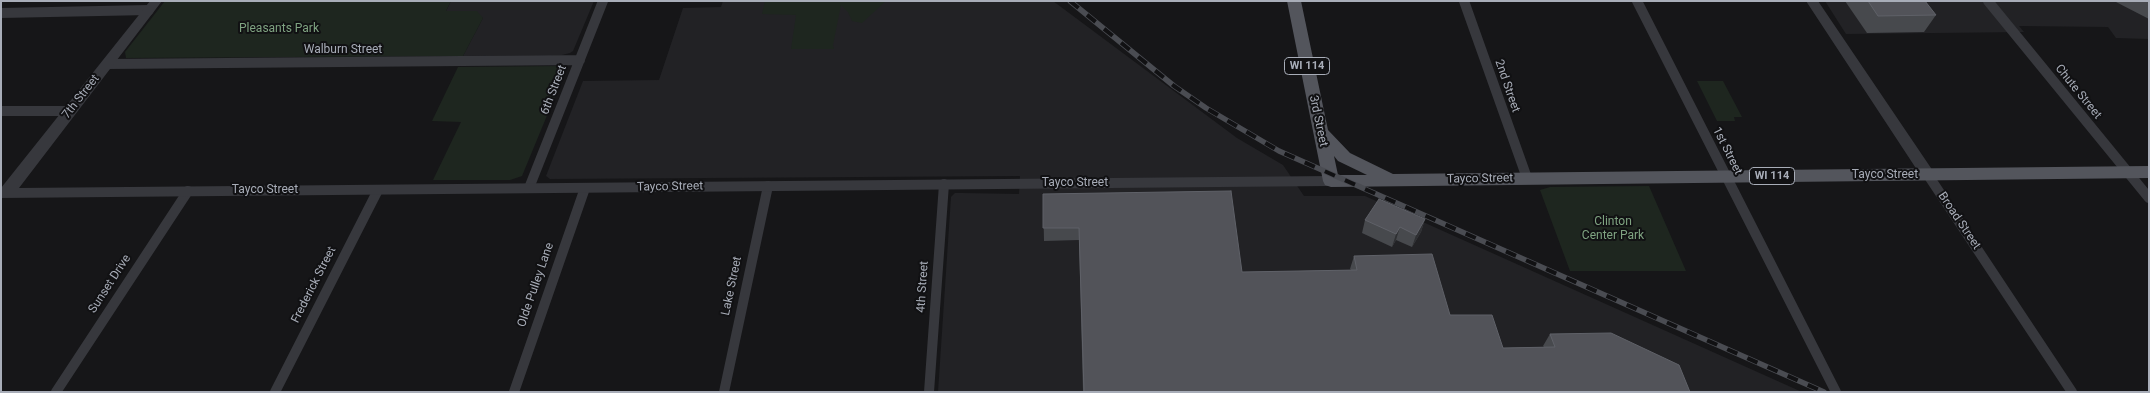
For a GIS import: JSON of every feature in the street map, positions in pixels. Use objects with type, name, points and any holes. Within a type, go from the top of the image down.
[{"type":"main road","name":"3rd Street","points":[[1294,1],[1331,181]]},
{"type":"main road","points":[[1319,130],[1344,157],[1373,172],[1395,180]]},
{"type":"main road","name":"Tayco Street","points":[[1331,181],[2149,172]]},
{"type":"street","name":"6th Street","points":[[530,188],[603,1]]},
{"type":"street","name":"2nd Street","points":[[1464,1],[1526,178]]},
{"type":"street","name":"1st Street","points":[[1637,1],[1836,392]]},
{"type":"street","name":"Broad Street","points":[[1812,1],[2072,392]]},
{"type":"street","name":"Chute Street","points":[[1988,1],[2149,198]]},
{"type":"street","points":[[2,9],[152,6]]},
{"type":"street","name":"7th Street","points":[[4,193],[152,6]]},
{"type":"street","name":"Walburn Street","points":[[107,64],[580,60]]},
{"type":"street","points":[[1,111],[70,111]]},
{"type":"street","name":"Tayco Street","points":[[4,193],[1331,181]]},
{"type":"street","name":"4th Street","points":[[929,392],[944,184]]},
{"type":"street","name":"Lake Street","points":[[724,392],[768,186]]},
{"type":"street","name":"Olde Pulley Lane","points":[[514,392],[585,188]]},
{"type":"street","name":"Sunset Drive","points":[[56,392],[188,190]]},
{"type":"street","name":"Frederick Street","points":[[275,392],[378,190]]},
{"type":"shaded area","points":[[451,1],[594,1],[573,51],[570,53],[562,55],[463,56],[483,18],[446,11]]},
{"type":"shaded area","points":[[723,1],[1053,1],[1237,138],[1283,165],[1304,196],[1365,196],[1802,392],[938,392],[951,197],[955,193],[1019,194],[1020,176],[550,179],[546,176],[583,81],[659,80],[683,8],[721,7]]},
{"type":"shaded area","points":[[1825,1],[2149,1],[2149,39],[2116,38],[2108,27],[2019,26],[2024,32],[1846,34]]},
{"type":"green space","name":"Pleasants Park","points":[[165,1],[451,1],[446,11],[477,11],[483,18],[463,56],[126,58],[125,52]]},
{"type":"green space","points":[[765,1],[886,1],[862,23],[852,21],[848,12],[841,5],[833,45],[834,49],[791,49],[796,15],[762,14]]},
{"type":"green space","points":[[561,66],[565,72],[522,176],[510,180],[433,180],[461,122],[432,121],[458,67]]},
{"type":"green space","points":[[1697,81],[1723,81],[1742,117],[1734,117],[1735,121],[1717,121]]},
{"type":"green space","name":"Clinton Center Park","points":[[1649,186],[1686,271],[1570,271],[1540,190],[1550,187]]},
{"type":"building","points":[[1868,1],[1925,1],[1936,15],[1878,16]]},
{"type":"building","points":[[1231,191],[1242,272],[1357,270],[1354,256],[1432,254],[1450,315],[1492,315],[1503,348],[1555,347],[1550,334],[1611,333],[1679,365],[1690,392],[1084,392],[1079,228],[1043,228],[1043,194]]},
{"type":"building","points":[[1379,199],[1425,219],[1416,235],[1400,227],[1396,234],[1365,220]]},
{"type":"railway","points":[[1070,1],[1174,86],[1206,108],[1279,151],[1824,392]]}]
